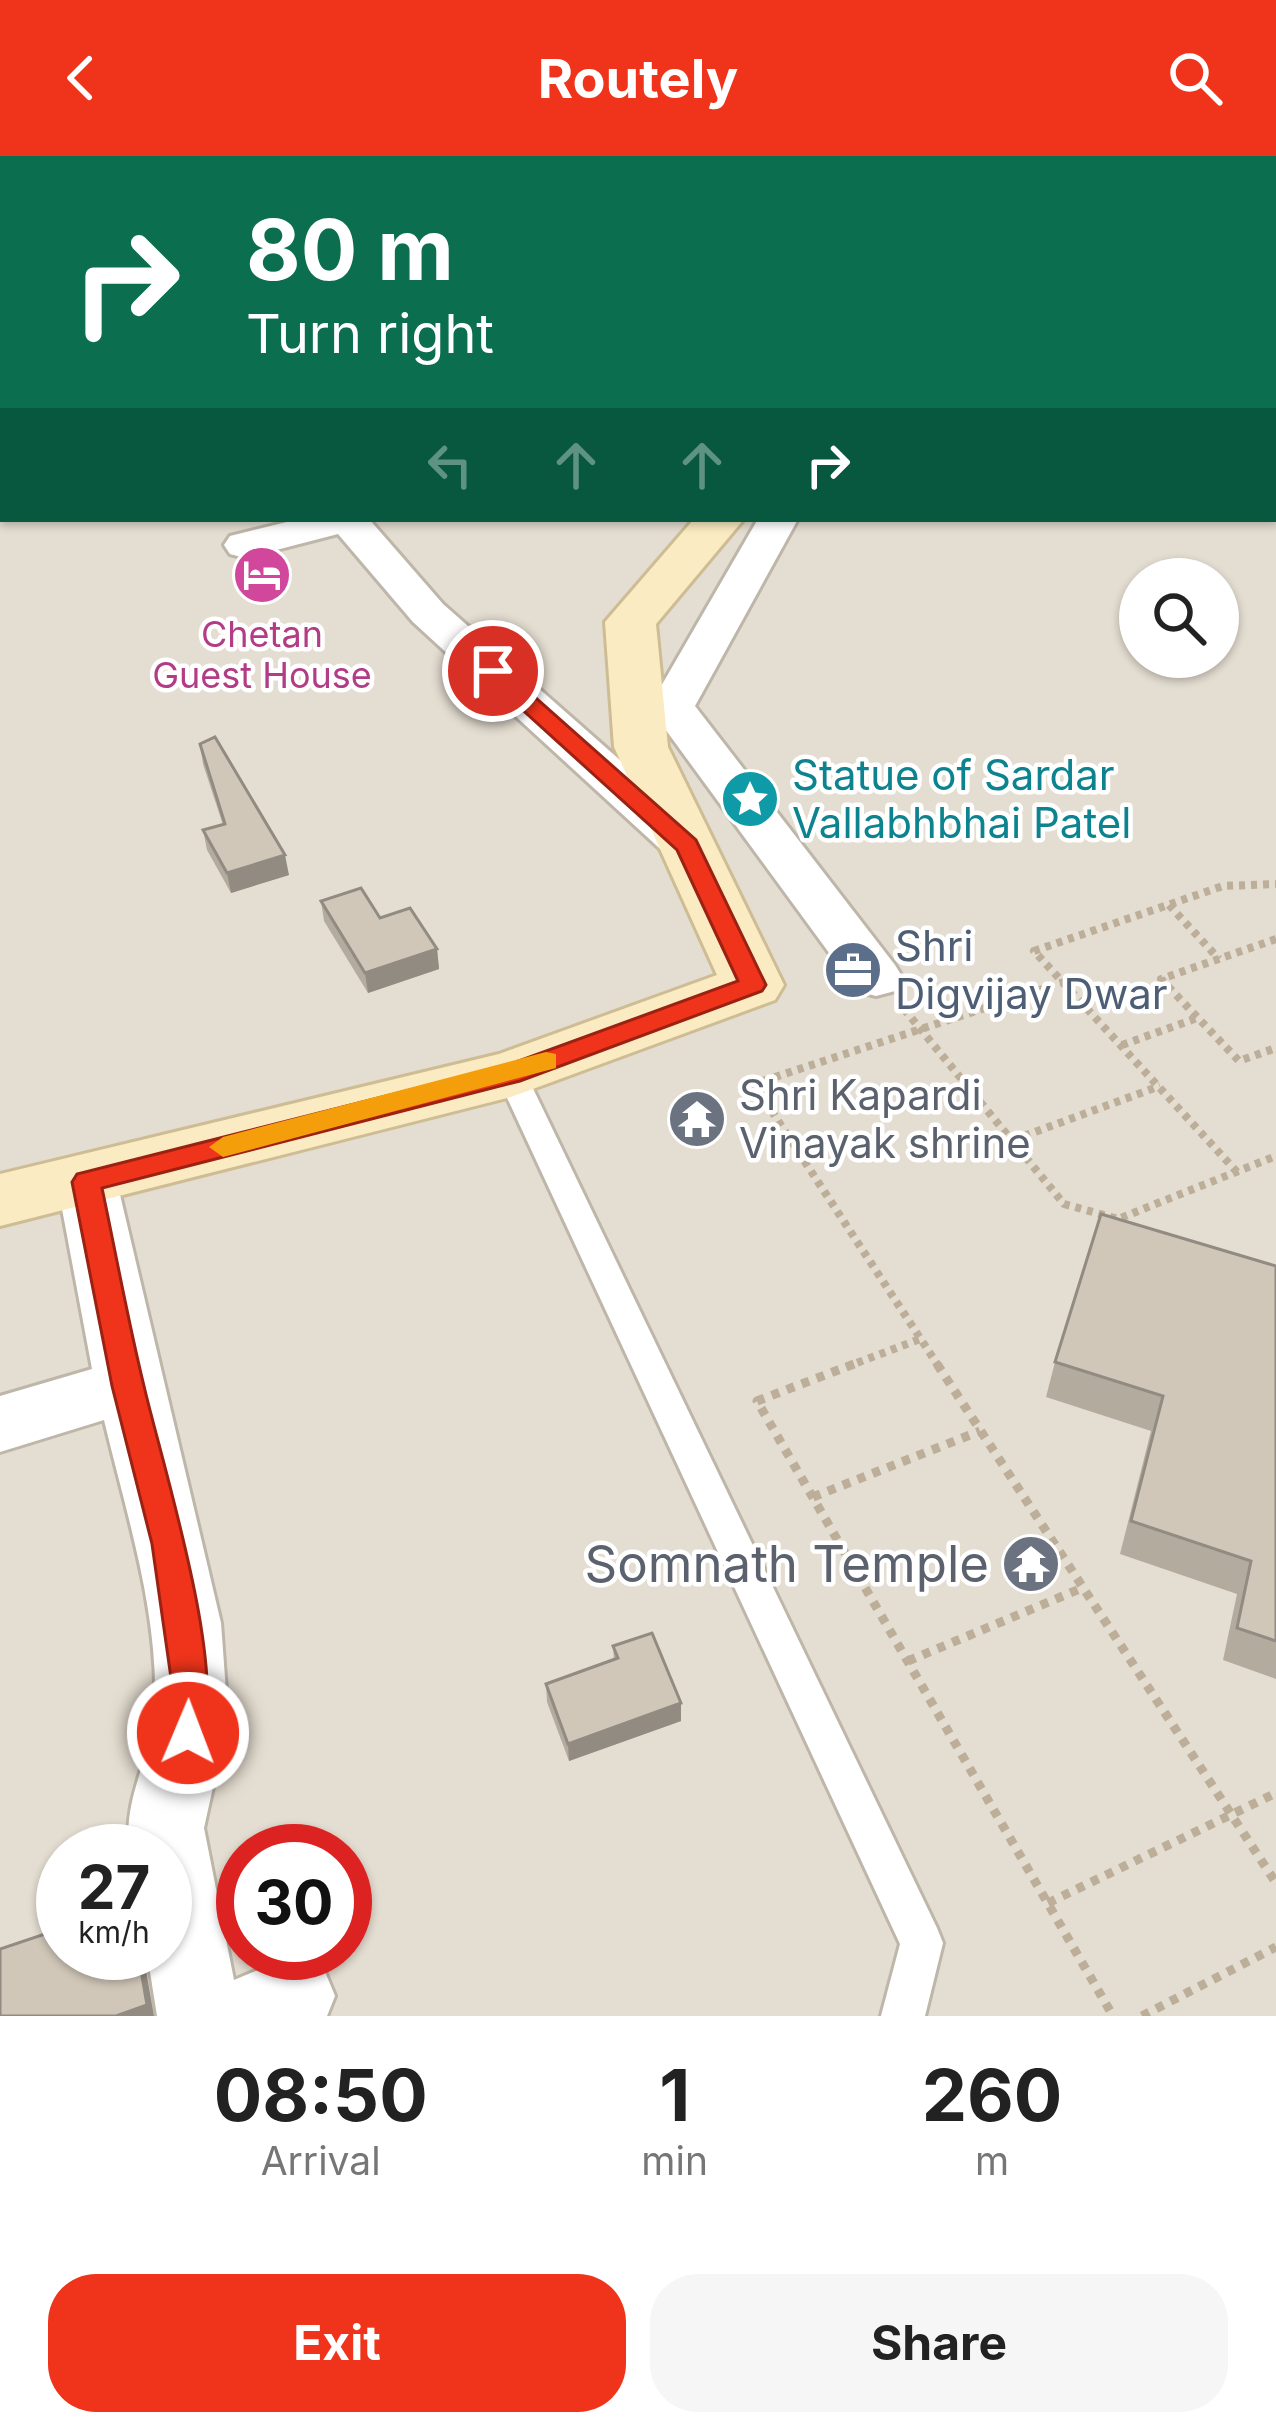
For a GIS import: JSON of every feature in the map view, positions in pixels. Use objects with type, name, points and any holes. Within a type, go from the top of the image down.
[{"type":"street","points":[[245,545],[335,522]]},
{"type":"street","points":[[350,522],[428,613],[687,846]]},
{"type":"street","points":[[0,1200],[511,1074],[753,985],[640,747],[630,622],[717,522]]},
{"type":"street","points":[[776,522],[672,707],[876,978]]},
{"type":"street","points":[[87,1182],[128,1386],[169,1544],[190,1685],[190,1720],[165,1807],[165,1828],[199,2016]]},
{"type":"street","points":[[0,1424],[128,1386]]},
{"type":"lane","points":[[511,1074],[922,1943],[903,2016]]},
{"type":"path","points":[[1238,1172],[1034,951],[1223,886],[1276,884]]},
{"type":"path","points":[[1169,904],[1219,959]]},
{"type":"path","points":[[1276,939],[1161,980],[1239,1061],[1276,1048]]},
{"type":"path","points":[[876,978],[1064,1204],[1118,1219],[1275,1157]]},
{"type":"path","points":[[1064,982],[754,1084],[1276,1883]]},
{"type":"path","points":[[1122,1045],[1197,1018]]},
{"type":"path","points":[[1013,1140],[1160,1086]]},
{"type":"path","points":[[920,1339],[757,1401],[1113,2016]]},
{"type":"path","points":[[813,1497],[980,1431]]},
{"type":"path","points":[[908,1661],[1082,1588]]},
{"type":"path","points":[[1048,1903],[1276,1793]]},
{"type":"path","points":[[1142,2016],[1276,1947]]},
{"type":"shaded area","points":[[0,522],[1276,522],[1276,2016],[0,2016]]},
{"type":"building","points":[[215,737],[285,855],[227,873],[203,830],[225,824],[200,744]]},
{"type":"building","points":[[361,888],[380,918],[410,908],[437,949],[365,973],[321,901]]},
{"type":"building","points":[[1101,1214],[1276,1266],[1276,1641],[1237,1628],[1251,1561],[1131,1521],[1163,1396],[1055,1362]]},
{"type":"building","points":[[652,1633],[681,1703],[568,1744],[546,1684],[618,1658],[613,1646]]},
{"type":"building","points":[[36,1937],[36,1980],[143,1980],[147,2005],[116,2016],[0,2016],[0,1949]]},
{"type":"slow traffic","points":[[223,1147],[546,1061]]},
{"type":"place","name":"Chetan Guest House","points":[[262,575]]},
{"type":"place","name":"Statue of Sardar Vallabhbhai Patel","points":[[750,799]]},
{"type":"place","name":"Shri Digvijay Dwar","points":[[853,970]]},
{"type":"place","name":"Shri Kapardi Vinayak shrine","points":[[697,1119]]},
{"type":"place","name":"Somnath Temple","points":[[1031,1564]]},
{"type":"route","points":[[188,1733],[190,1685],[169,1544],[128,1386],[87,1182],[511,1074],[753,985],[687,846],[493,671]]}]
